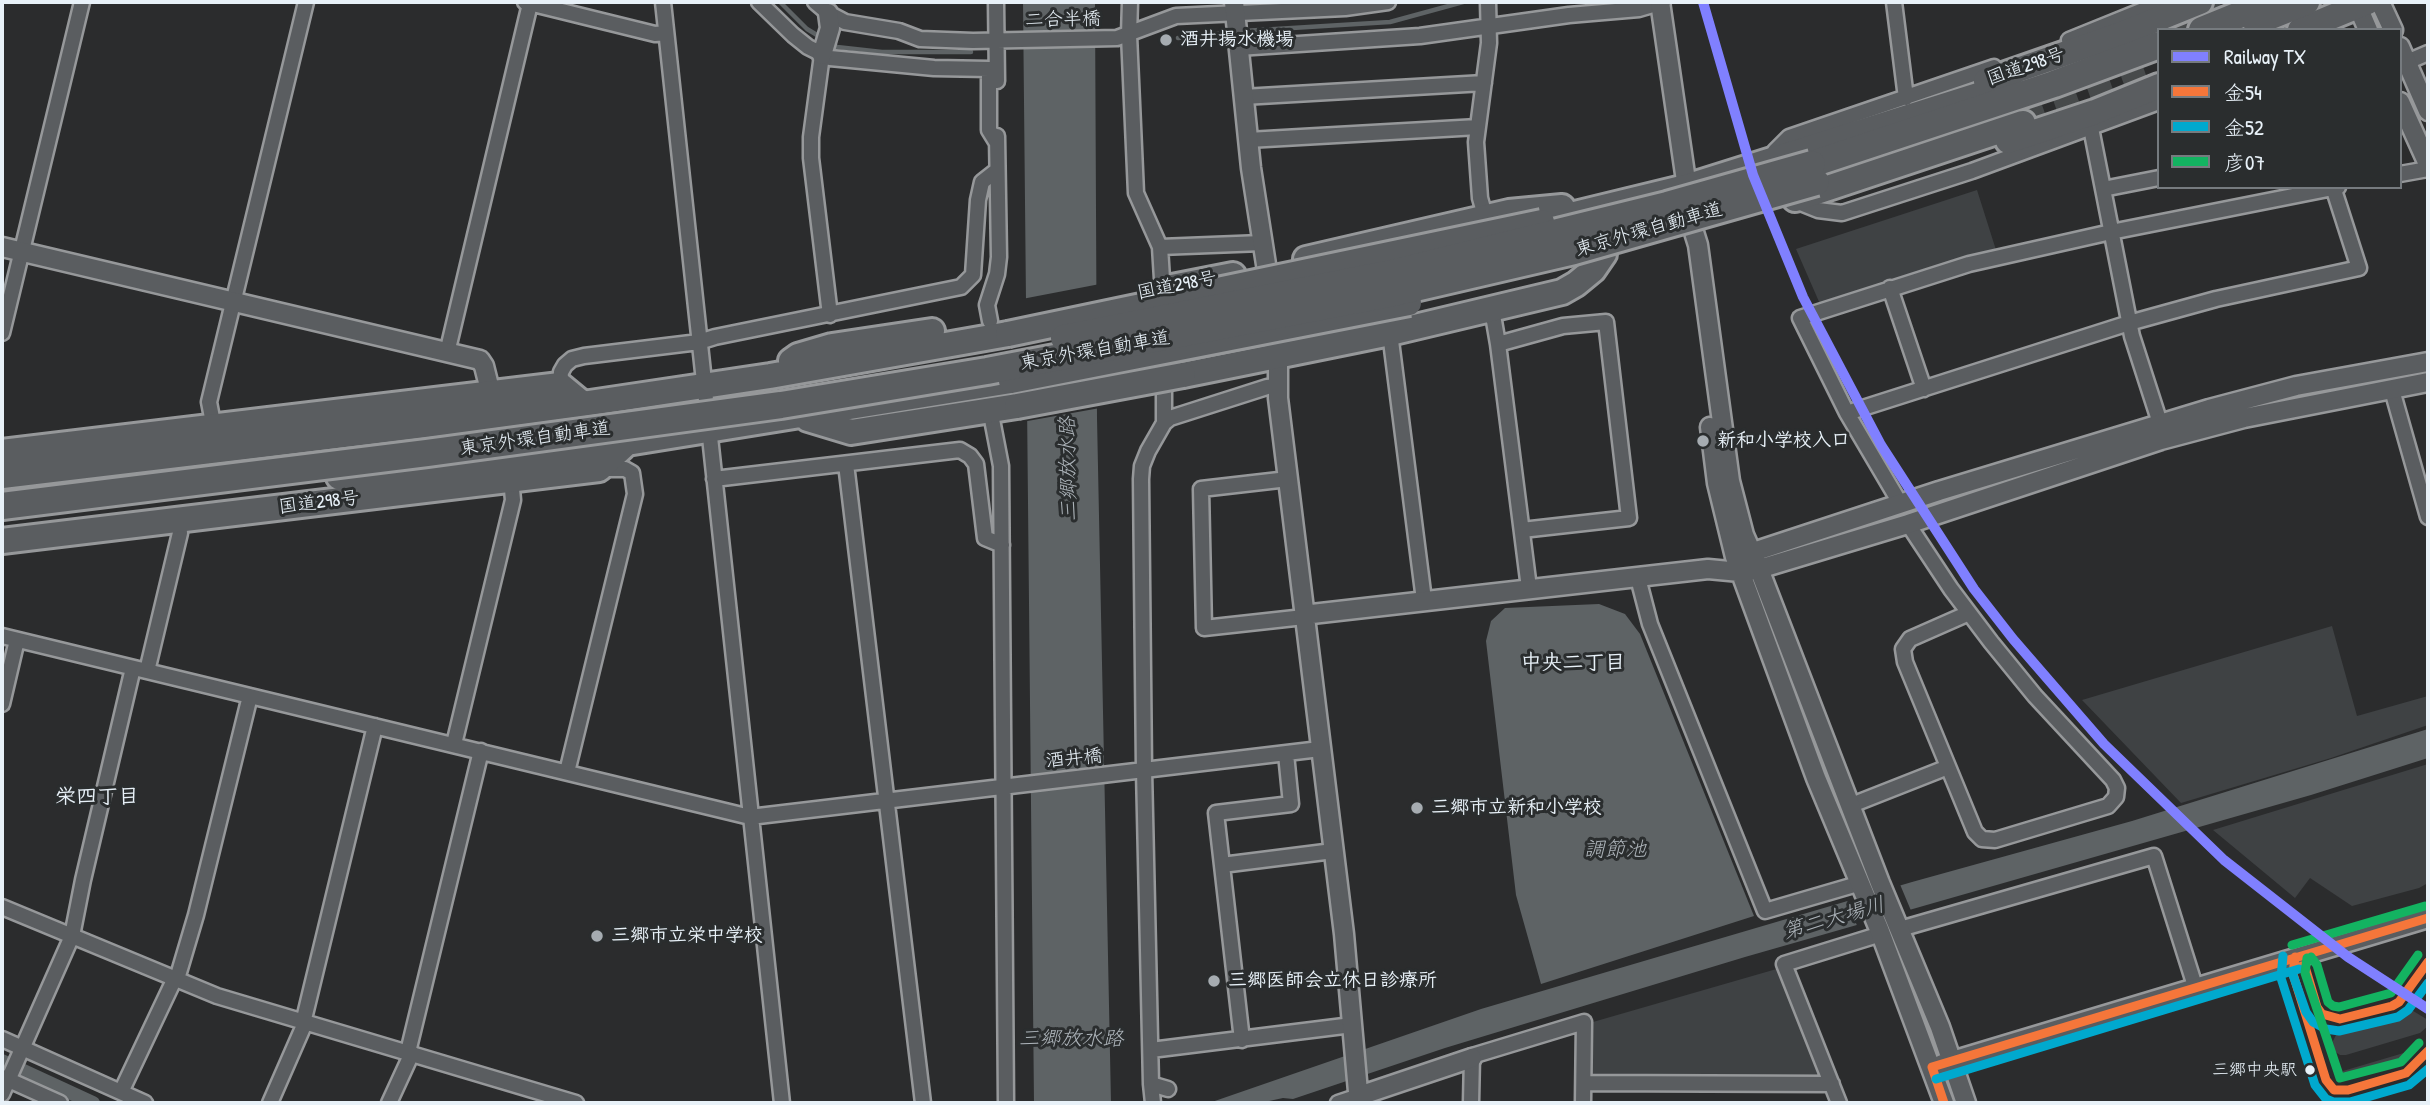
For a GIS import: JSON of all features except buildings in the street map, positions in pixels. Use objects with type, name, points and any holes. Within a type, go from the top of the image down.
[{"type":"highway","name":"国道298号","points":[[1855,135],[1872,119],[2121,34],[2200,2]]},
{"type":"highway","points":[[2207,28],[2271,2]]},
{"type":"highway","points":[[2242,28],[2306,2]]},
{"type":"highway","points":[[2305,28],[2365,3]]},
{"type":"highway","name":"東京外環自動車道","points":[[2,488],[437,436],[787,387],[995,352],[1378,276],[1667,205],[1812,164],[2054,84],[2157,47]]},
{"type":"highway","name":"東京外環自動車道","points":[[2,506],[427,453],[780,405],[1014,366],[1389,294],[1574,251],[1815,182],[2057,100],[2157,62]]},
{"type":"highway","name":"国道298号","points":[[2,476],[444,423],[770,376],[797,356],[832,346],[996,327],[1542,222],[1686,187],[2010,85]]},
{"type":"highway","name":"国道298号","points":[[1865,176],[1893,176],[1956,159],[2095,112],[2157,87]]},
{"type":"highway","name":"国道298号","points":[[2,517],[626,443],[798,417],[851,432],[1400,305],[1604,254],[1792,200],[2023,123]]},
{"type":"highway","name":"国道298号","points":[[996,327],[1509,212],[1556,207],[1588,210]]},
{"type":"highway","name":"国道298号","points":[[1000,398],[1183,375],[1489,310],[1562,292],[1593,270],[1604,254]]},
{"type":"highway","points":[[2,452],[560,385],[583,404]]},
{"type":"highway","points":[[599,469],[626,443]]},
{"type":"highway","name":"国道298号","points":[[2,541],[599,469]]},
{"type":"street","points":[[2,333],[82,2]]},
{"type":"street","points":[[214,428],[209,402],[306,2]]},
{"type":"street","points":[[447,353],[529,8],[527,2]]},
{"type":"street","points":[[527,2],[655,34],[666,33]]},
{"type":"street","points":[[663,2],[782,1103]]},
{"type":"street","points":[[759,2],[793,35],[822,55],[838,60],[934,68],[989,69],[989,130],[996,143]]},
{"type":"street","points":[[996,2],[1003,40],[996,143],[999,257],[997,274],[987,304],[996,327]]},
{"type":"street","points":[[1130,2],[1123,37],[1136,193],[1160,247],[1163,267],[1164,423]]},
{"type":"street","points":[[1123,37],[1172,17],[1235,11],[1345,8],[1388,2]]},
{"type":"street","points":[[1486,219],[1480,198],[1477,161],[1478,127],[1490,26],[1488,2]]},
{"type":"street","points":[[1238,46],[1370,41],[1569,15],[1639,9],[1661,2],[1693,229],[1688,248],[1717,483],[1816,778],[1868,886],[1899,926],[1953,1061],[1966,1103]]},
{"type":"street","points":[[1894,2],[1906,98]]},
{"type":"street","points":[[1772,161],[1775,151],[1789,137],[2077,37],[2133,7],[2163,2]]},
{"type":"street","points":[[2365,3],[2368,28]]},
{"type":"street","points":[[2365,3],[2391,28]]},
{"type":"street","points":[[823,5],[831,22],[822,55],[811,137],[811,158],[830,315]]},
{"type":"street","name":"二合半橋","points":[[823,5],[845,22],[899,31],[920,39],[943,41],[1123,37]]},
{"type":"street","points":[[1235,11],[1248,140],[1278,356],[1278,386],[1288,479],[1346,953],[1359,1096]]},
{"type":"street","points":[[2428,53],[2404,55],[2428,111]]},
{"type":"street","points":[[1243,97],[1484,83]]},
{"type":"street","points":[[1792,200],[1818,210],[1842,213],[1972,171],[2157,103]]},
{"type":"street","points":[[2402,107],[2428,166],[2402,173]]},
{"type":"street","points":[[1248,140],[1478,127]]},
{"type":"street","points":[[2091,128],[2129,323],[2160,423]]},
{"type":"street","points":[[560,385],[561,372],[572,359],[699,342],[961,287],[973,275],[978,200],[982,182],[996,171]]},
{"type":"street","points":[[2103,189],[2157,178]]},
{"type":"street","points":[[1900,503],[1847,413],[1800,318],[1969,264],[2111,232],[2330,189]]},
{"type":"street","points":[[1847,413],[2129,323],[2229,296],[2359,268],[2335,189]]},
{"type":"street","points":[[1160,247],[1262,243]]},
{"type":"street","points":[[2,247],[480,360],[491,394]]},
{"type":"street","points":[[1890,288],[1924,389]]},
{"type":"street","points":[[1489,310],[1498,344],[1528,588]]},
{"type":"street","points":[[1498,344],[1563,326],[1606,322],[1629,517],[1522,530]]},
{"type":"street","points":[[1390,333],[1424,600]]},
{"type":"street","points":[[1288,479],[1201,489],[1204,628],[1424,600],[1708,569],[1742,561],[1900,503],[2160,423],[2296,386],[2428,362]]},
{"type":"street","points":[[1742,561],[1759,569],[1908,524],[2161,440],[2244,418],[2428,382]]},
{"type":"street","points":[[1153,1103],[1139,771],[1142,466],[1164,423],[1170,418],[1267,387],[1278,386]]},
{"type":"street","points":[[2392,390],[2428,517]]},
{"type":"street","points":[[1000,398],[1006,1103]]},
{"type":"street","points":[[715,479],[960,450],[976,464],[985,538],[1002,545]]},
{"type":"street","points":[[846,464],[923,1103]]},
{"type":"street","points":[[567,772],[635,495],[632,473],[625,469],[599,469]]},
{"type":"street","points":[[454,744],[513,500],[511,479]]},
{"type":"street","points":[[2,1094],[5,1078],[22,1048],[72,936],[83,880],[180,533],[177,521]]},
{"type":"street","points":[[1908,524],[1969,613],[2035,696],[2113,780],[2117,788],[2116,797],[2108,806],[1995,840],[1982,839],[1975,832],[1905,662],[1903,649],[1910,639],[1969,613]]},
{"type":"street","points":[[1759,569],[1849,806],[1880,932],[1944,1103]]},
{"type":"street","points":[[1639,578],[1650,624],[1765,911],[1868,886]]},
{"type":"street","points":[[2,636],[750,817]]},
{"type":"street","points":[[2,704],[17,640]]},
{"type":"street","points":[[121,1092],[176,978],[196,915],[250,696]]},
{"type":"street","points":[[270,1103],[304,1023],[375,726]]},
{"type":"street","name":"酒井橋","points":[[750,817],[1320,750]]},
{"type":"street","points":[[389,1103],[410,1053],[481,751]]},
{"type":"street","points":[[1242,1040],[1216,813],[1291,804],[1286,754]]},
{"type":"street","points":[[1849,806],[1948,767]]},
{"type":"street","points":[[1222,865],[1333,851]]},
{"type":"street","points":[[1899,926],[2154,856],[2195,986]]},
{"type":"street","points":[[2,907],[217,996],[410,1053],[550,1099],[576,1103]]},
{"type":"street","points":[[1932,1067],[2428,918]]},
{"type":"street","points":[[1839,1103],[1784,964],[1880,932]]},
{"type":"street","points":[[1338,1103],[1472,1056],[1584,1021],[1583,1103]]},
{"type":"street","points":[[1151,1049],[1352,1025]]},
{"type":"street","points":[[2,1039],[145,1103]]},
{"type":"street","points":[[1471,1103],[1472,1058]]},
{"type":"street","points":[[5,1078],[61,1103]]},
{"type":"street","points":[[1584,1083],[1832,1084]]},
{"type":"street","points":[[1151,1084],[1168,1089]]},
{"type":"shaded area","points":[[1977,190],[1996,250],[1820,304],[1796,249]]},
{"type":"shaded area","points":[[2332,626],[2357,716],[2428,696],[2428,725],[2331,758],[2181,803],[2082,700]]},
{"type":"shaded area","points":[[2428,764],[2428,883],[2419,888],[2352,906],[2310,878],[2295,898],[2213,830]]},
{"type":"shaded area","points":[[1780,968],[1822,1071],[1818,1078],[1592,1075],[1593,1022]]},
{"type":"shaded area","points":[[2410,1009],[2428,1020],[2428,1026],[2420,1033],[2346,1055],[2334,1051],[2333,1041],[2337,1033],[2390,1019]]},
{"type":"shaded area","points":[[2407,1052],[2408,1058],[2395,1066],[2348,1080],[2343,1076],[2343,1071]]},
{"type":"water","name":"三郷放水路","points":[[1023,2],[1095,2],[1097,418],[1111,1103],[1034,1103]]},
{"type":"water","name":"調節池","points":[[1599,604],[1625,614],[1640,634],[1754,916],[1541,984],[1516,895],[1486,641],[1491,621],[1505,608]]},
{"type":"water","name":"第二大場川","points":[[2428,729],[2428,758],[2311,795],[1745,957],[1445,1048],[1293,1099],[1283,1098],[1260,1103],[1209,1103],[1481,1009],[1912,882],[2132,821]]},
{"type":"pier","points":[[1100,284],[1100,408],[1022,422],[1022,299]]},
{"type":"pier","points":[[1899,882],[1912,913],[1858,928],[1846,898]]},
{"type":"waterway","points":[[780,2],[807,29],[822,38]]},
{"type":"waterway","points":[[1243,31],[1390,22],[1463,2]]},
{"type":"waterway","points":[[1178,38],[1234,32]]},
{"type":"waterway","points":[[830,43],[837,47],[882,52],[971,52]]},
{"type":"waterway","points":[[2,1061],[93,1103]]},
{"type":"tunnel","points":[[2171,28],[2228,6]]},
{"type":"tunnel","points":[[2277,28],[2321,10]]},
{"type":"tunnel","points":[[2023,123],[2155,76]]},
{"type":"rail line","name":"TX","points":[[1703,2],[1753,175],[1803,297],[1881,445],[1974,589],[2013,639],[2104,744],[2224,860],[2348,957],[2428,1009]]},
{"type":"transit line","name":"彦07","points":[[2292,945],[2425,906]]},
{"type":"transit line","name":"金54","points":[[1944,1103],[1932,1067],[2428,918]]},
{"type":"transit line","name":"彦07","points":[[2311,957],[2317,965],[2328,1002],[2339,1007],[2391,993],[2418,955]]},
{"type":"transit line","name":"金52","points":[[2283,956],[2281,978],[2315,1085],[2326,1099],[2333,1102],[2350,1102],[2409,1085],[2428,1069]]},
{"type":"transit line","name":"金54","points":[[2295,957],[2293,974],[2326,1080],[2334,1090],[2348,1090],[2406,1073],[2428,1051]]},
{"type":"transit line","name":"彦07","points":[[2307,958],[2305,973],[2340,1078],[2401,1062],[2419,1043]]},
{"type":"transit line","name":"金54","points":[[2302,966],[2306,970],[2317,1007],[2322,1014],[2340,1019],[2399,1002],[2428,962]]},
{"type":"transit line","name":"金52","points":[[1936,1079],[2299,969]]},
{"type":"transit line","name":"金52","points":[[2293,975],[2306,1012],[2313,1022],[2326,1029],[2339,1031],[2398,1017],[2408,1010],[2428,983]]},
{"type":"place","name":"酒井揚水機場","points":[[1166,40]]},
{"type":"place","name":"新和小学校入口","points":[[1703,441]]},
{"type":"place","name":"三郷市立新和小学校","points":[[1417,808]]},
{"type":"place","name":"三郷市立栄中学校","points":[[597,936]]},
{"type":"place","name":"三郷医師会立休日診療所","points":[[1214,981]]},
{"type":"place","name":"三郷中央駅","points":[[2310,1070]]},
{"type":"district","name":"中央二丁目","points":[[1573,663]]},
{"type":"district","name":"栄四丁目","points":[[97,797]]}]
